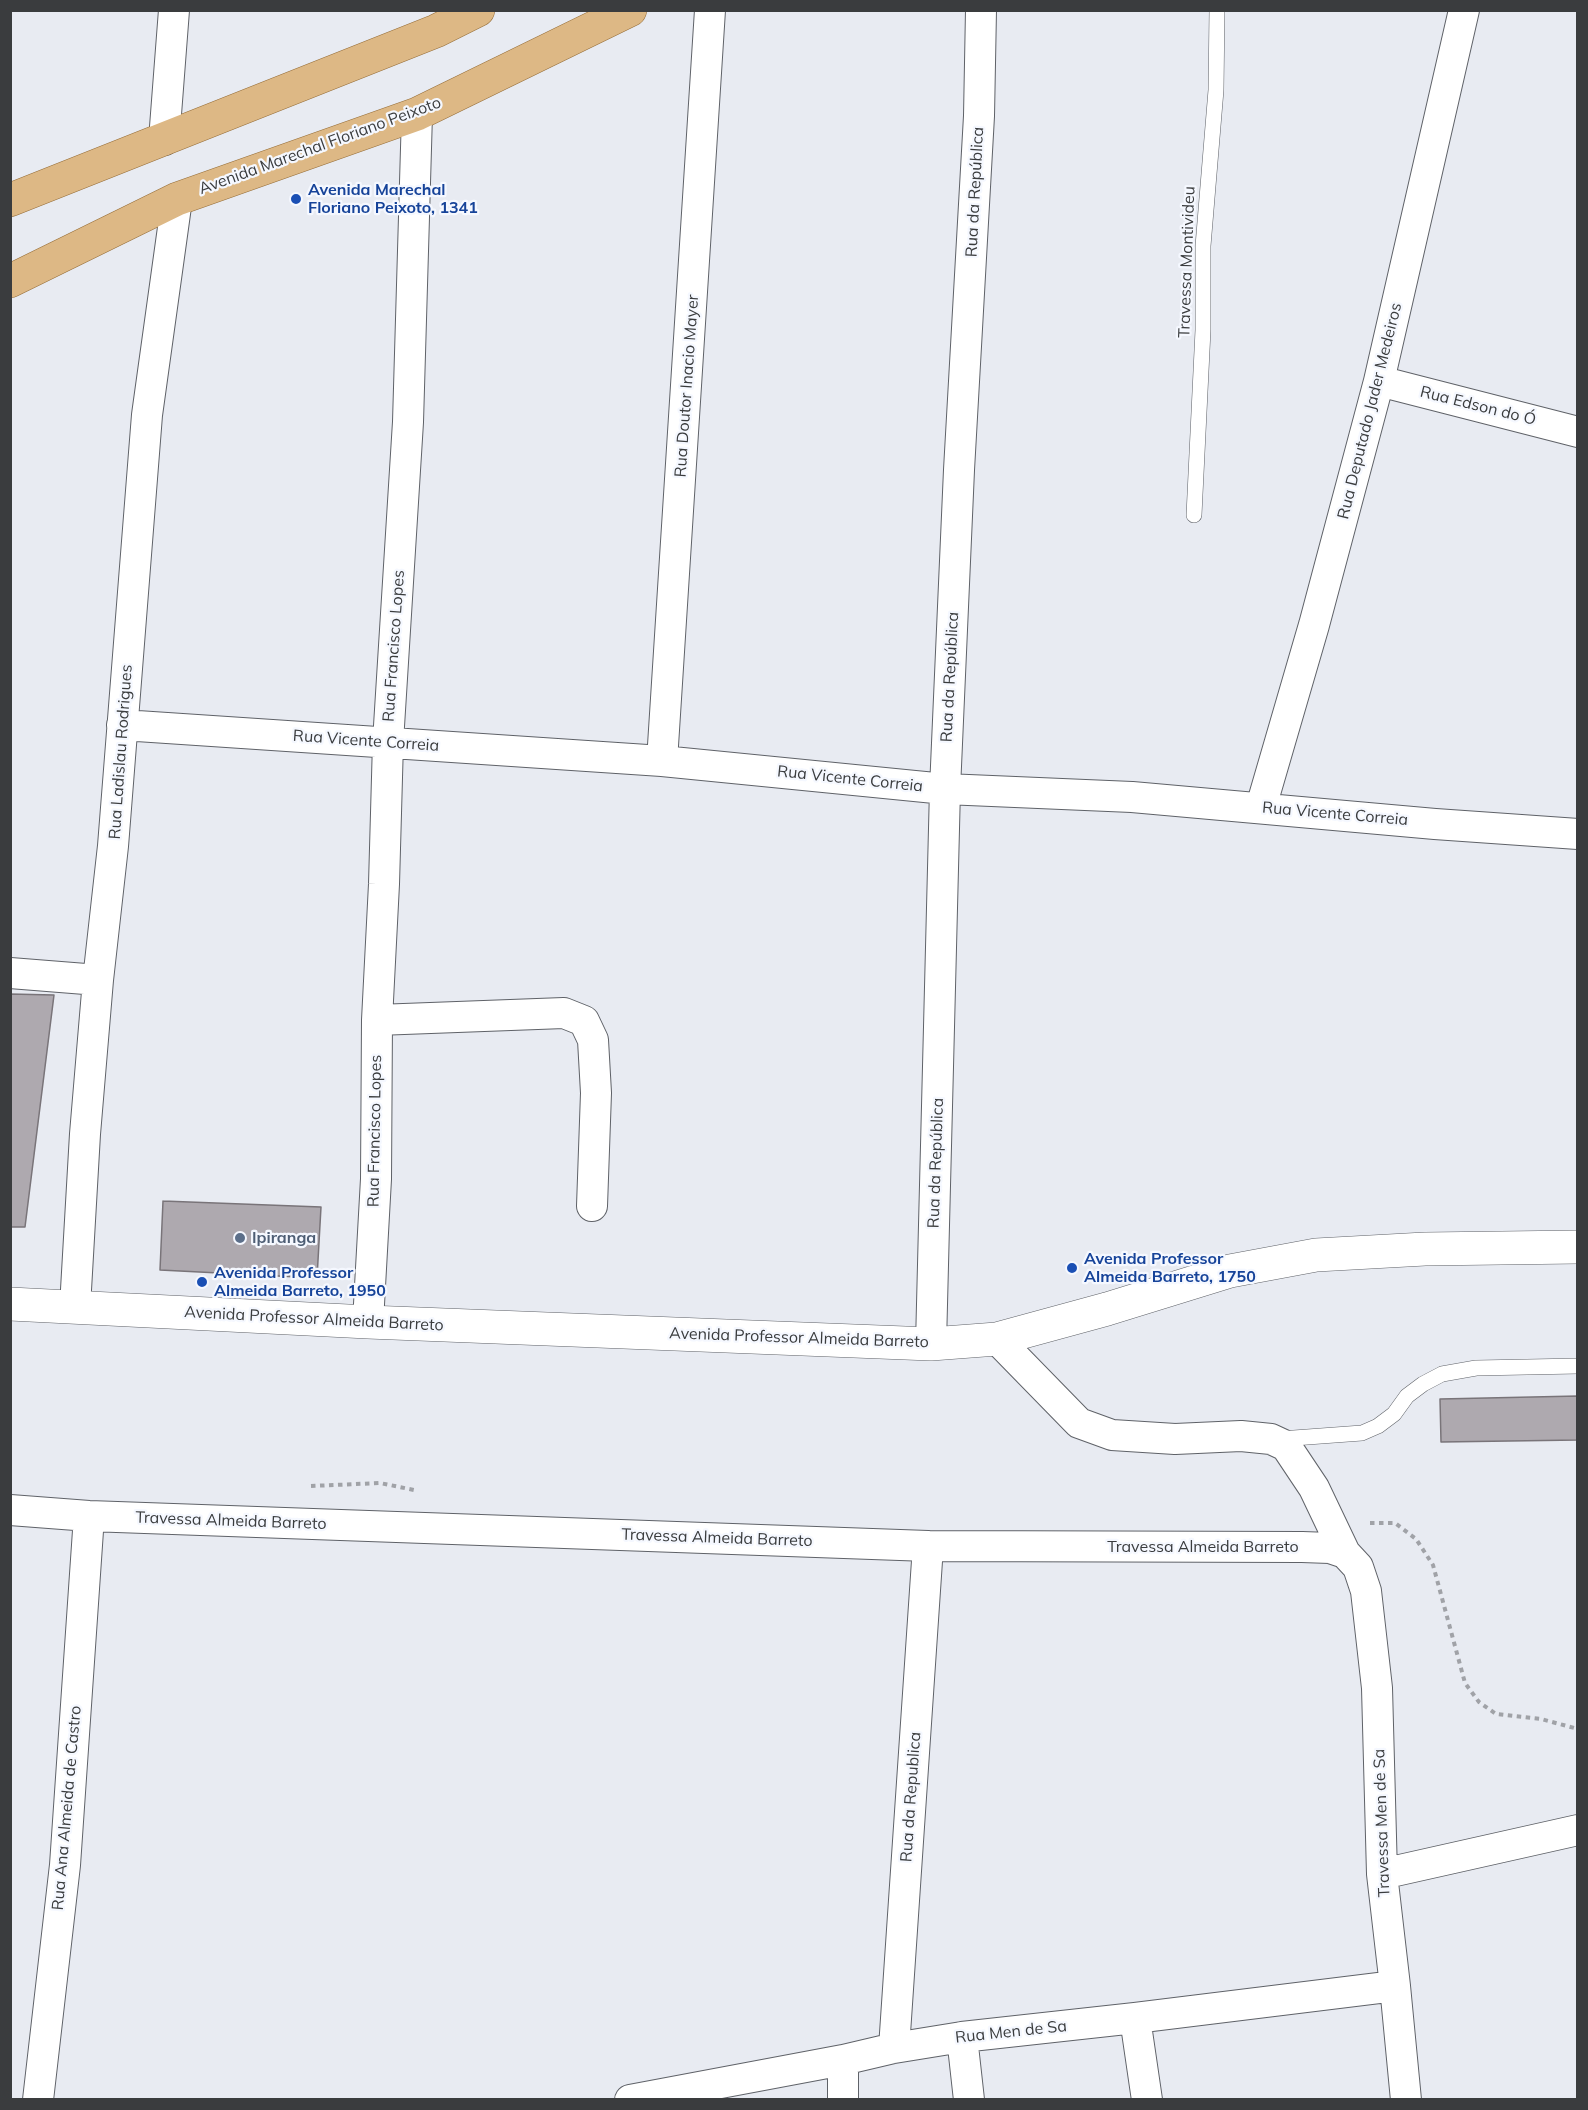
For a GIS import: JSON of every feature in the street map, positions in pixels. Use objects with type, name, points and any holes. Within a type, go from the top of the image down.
[{"type":"main road","points":[[10,200],[164,140],[437,21],[478,10]]},
{"type":"main road","name":"Avenida Marechal Floriano Peixoto","points":[[10,281],[177,199],[417,114],[630,10]]},
{"type":"main road","name":"Avenida Professor Almeida Barreto","points":[[10,1304],[368,1322],[931,1344],[997,1339],[1107,1309],[1230,1271],[1316,1256],[1425,1249],[1578,1246]]},
{"type":"street","points":[[164,140],[174,10]]},
{"type":"street","name":"Rua Doutor Inacio Mayer","points":[[662,761],[710,10]]},
{"type":"street","name":"Rua da República","points":[[931,1344],[945,789],[979,116],[981,10]]},
{"type":"street","name":"Rua Deputado Jader Medeiros","points":[[1261,807],[1314,625],[1379,381],[1464,10]]},
{"type":"street","name":"Rua Francisco Lopes","points":[[368,1322],[376,1179],[377,1020],[388,742],[408,422],[417,114]]},
{"type":"street","name":"Rua Ladislau Rodrigues","points":[[75,1307],[85,1134],[98,980],[114,846],[147,415],[177,199]]},
{"type":"street","name":"Rua Edson do Ó","points":[[1379,381],[1578,432]]},
{"type":"street","name":"Rua Vicente Correia","points":[[122,725],[662,761],[945,789],[1132,797],[1435,824],[1578,834]]},
{"type":"street","points":[[10,973],[98,980]]},
{"type":"street","points":[[377,1020],[564,1013],[584,1021],[593,1040],[595,1082],[592,1206]]},
{"type":"street","points":[[997,1339],[1079,1423],[1112,1435],[1175,1439],[1241,1436],[1271,1439]]},
{"type":"street","name":"Travessa Men de Sa","points":[[1271,1439],[1286,1446],[1314,1488],[1345,1553],[1358,1567],[1366,1591],[1376,1678],[1382,1874],[1406,2100]]},
{"type":"street","name":"Travessa Almeida Barreto","points":[[10,1510],[88,1516],[928,1546],[1302,1547],[1330,1548],[1345,1553]]},
{"type":"street","name":"Rua Ana Almeida de Castro","points":[[38,2100],[65,1865],[88,1516]]},
{"type":"street","name":"Rua da Republica","points":[[894,2048],[928,1546]]},
{"type":"street","points":[[1382,1874],[1578,1830]]},
{"type":"street","name":"Rua Men de Sa","points":[[630,2100],[843,2060],[894,2048],[962,2037],[1395,1986]]},
{"type":"street","points":[[1136,2018],[1148,2100]]},
{"type":"street","points":[[962,2037],[969,2100]]},
{"type":"street","points":[[843,2060],[843,2100]]},
{"type":"lane","name":"Travessa Montivideu","points":[[1194,515],[1203,330],[1203,246],[1216,90],[1217,10]]},
{"type":"lane","points":[[1271,1439],[1362,1434],[1394,1414],[1407,1396],[1423,1383],[1442,1374],[1476,1368],[1578,1366]]},
{"type":"building","points":[[10,994],[54,995],[25,1227],[10,1227]]},
{"type":"building","name":"Ipiranga","points":[[163,1201],[321,1207],[317,1278],[160,1270]]},
{"type":"building","points":[[1578,1396],[1578,1440],[1441,1442],[1440,1399]]},
{"type":"place","name":"Avenida Marechal Floriano Peixoto, 1341","points":[[296,199]]},
{"type":"place","name":"Ipiranga","points":[[240,1238]]},
{"type":"place","name":"Avenida Professor Almeida Barreto, 1750","points":[[1072,1268]]},
{"type":"place","name":"Avenida Professor Almeida Barreto, 1950","points":[[202,1282]]}]
